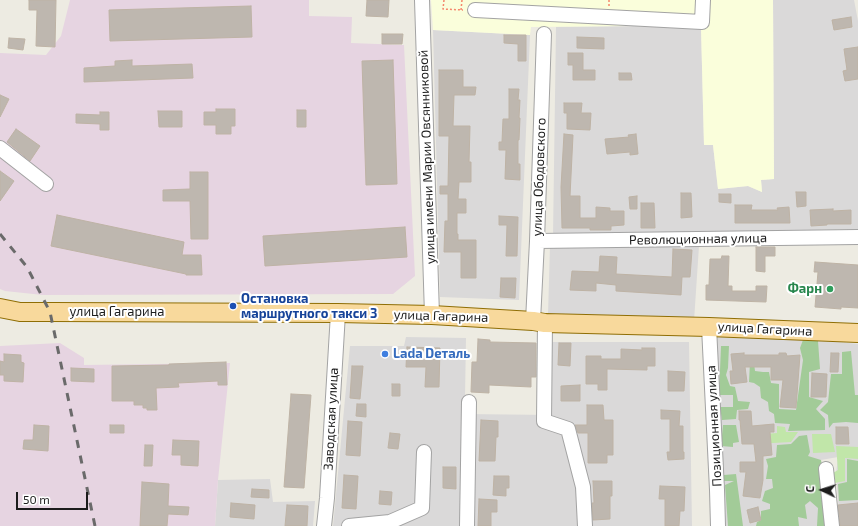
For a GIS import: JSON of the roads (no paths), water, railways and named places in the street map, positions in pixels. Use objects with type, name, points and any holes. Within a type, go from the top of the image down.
[{"type":"main road","name":"улица Гагарина","points":[[0,308],[20,312],[338,313],[432,315],[539,322],[858,333]]},
{"type":"street","name":"улица имени Марии Овсянниковой","points":[[422,0],[432,315]]},
{"type":"street","points":[[468,10],[702,22],[703,0]]},
{"type":"street","name":"улица Ободовского","points":[[544,34],[537,241],[544,421],[568,429],[584,487],[585,526]]},
{"type":"street","points":[[0,148],[46,184]]},
{"type":"street","name":"Революционная улица","points":[[537,241],[858,237]]},
{"type":"street","name":"Заводская улица","points":[[324,526],[338,313]]},
{"type":"street","name":"Позиционная улица","points":[[709,327],[718,490],[718,526]]},
{"type":"street","points":[[467,526],[470,402]]},
{"type":"street","points":[[349,526],[390,522],[422,508],[424,452]]},
{"type":"street","points":[[826,469],[832,526]]},
{"type":"railway","points":[[0,234],[27,267],[50,312],[95,526]]},
{"type":"place","name":"Фарн","points":[[830,289]]},
{"type":"place","name":"Остановка маршрутного такси 3","points":[[233,306]]},
{"type":"place","name":"Lada Dеталь","points":[[385,354]]}]
